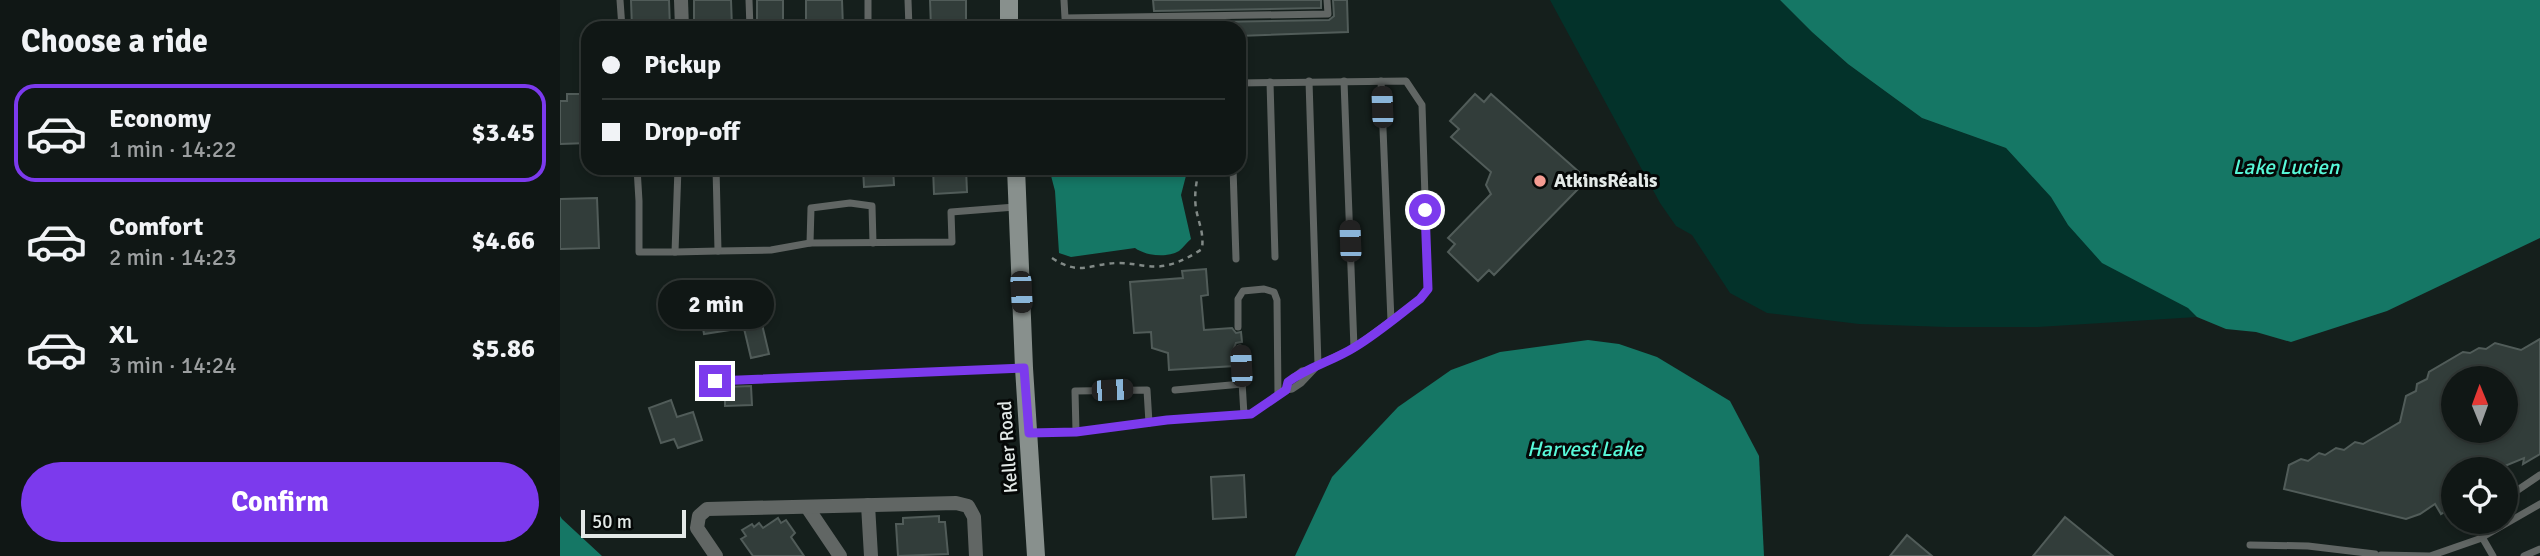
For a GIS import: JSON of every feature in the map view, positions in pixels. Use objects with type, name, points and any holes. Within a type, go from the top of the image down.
[{"type":"street","points":[[681,0],[681,21]]},
{"type":"street","points":[[1009,0],[1009,21]]},
{"type":"street","name":"Keller Road","points":[[1016,175],[1024,368],[1036,556]]},
{"type":"street","points":[[716,556],[697,528],[699,516],[707,509],[956,503],[968,506],[974,517],[976,556]]},
{"type":"street","points":[[868,505],[871,556]]},
{"type":"street","points":[[807,506],[840,556]]},
{"type":"lane","points":[[620,0],[622,21]]},
{"type":"lane","points":[[749,0],[750,21]]},
{"type":"lane","points":[[868,0],[868,21]]},
{"type":"lane","points":[[908,0],[909,21]]},
{"type":"lane","points":[[1064,0],[1065,18],[1328,14],[1327,0]]},
{"type":"lane","points":[[1309,81],[1318,365]]},
{"type":"lane","points":[[1344,81],[1354,348]]},
{"type":"lane","points":[[1381,81],[1391,321]]},
{"type":"lane","points":[[1029,433],[1076,432],[1244,415],[1259,410],[1278,395],[1301,383],[1318,365],[1354,348],[1420,299],[1428,289],[1422,106],[1406,81],[1246,83]]},
{"type":"lane","points":[[1270,82],[1275,257]]},
{"type":"lane","points":[[637,175],[639,252],[771,250],[810,243],[952,242],[951,212],[1018,207]]},
{"type":"lane","points":[[675,252],[677,175]]},
{"type":"lane","points":[[716,175],[718,251]]},
{"type":"lane","points":[[1233,175],[1236,259]]},
{"type":"lane","points":[[810,243],[811,208],[850,203],[872,206],[873,243]]},
{"type":"lane","points":[[1238,327],[1238,299],[1243,291],[1264,289],[1274,292],[1277,300],[1278,395]]},
{"type":"lane","points":[[1240,348],[1244,415]]},
{"type":"lane","points":[[715,381],[1024,368]]},
{"type":"lane","points":[[1175,390],[1242,384]]},
{"type":"lane","points":[[1076,432],[1075,391],[1147,390],[1149,423]]},
{"type":"lane","points":[[2518,490],[2540,475]]},
{"type":"lane","points":[[2518,516],[2540,504]]},
{"type":"lane","points":[[2250,545],[2308,546],[2378,554],[2430,556],[2487,534]]},
{"type":"lane","points":[[2482,537],[2493,556]]},
{"type":"lane","points":[[2524,556],[2538,552]]},
{"type":"path","points":[[1052,258],[1067,268],[1116,263],[1168,266],[1186,260],[1202,249],[1204,233],[1195,205],[1198,175]]},
{"type":"shaded area","points":[[1550,0],[1780,0],[1848,64],[1922,118],[2006,148],[2051,196],[2068,225],[2188,308],[2197,317],[2038,327],[1946,327],[1859,324],[1767,313],[1730,293],[1692,235],[1676,226],[1660,203]]},
{"type":"water","name":"Lake Lucien","points":[[1780,0],[2540,0],[2540,238],[2387,311],[2291,342],[2256,332],[2226,329],[2197,317],[2188,308],[2102,263],[2068,225],[2051,197],[2006,148],[1922,118],[1848,64]]},
{"type":"water","points":[[1051,175],[1186,175],[1181,195],[1191,239],[1179,251],[1163,255],[1145,253],[1135,248],[1071,257],[1059,253],[1055,191]]},
{"type":"water","name":"Harvest Lake","points":[[1588,340],[1619,344],[1657,357],[1730,401],[1759,456],[1764,556],[1295,556],[1332,477],[1398,407],[1451,370],[1500,352]]},
{"type":"water","points":[[560,516],[562,519],[602,556],[560,556]]},
{"type":"building","points":[[631,0],[669,0],[670,21],[632,21]]},
{"type":"building","points":[[694,0],[731,0],[732,21],[694,21]]},
{"type":"building","points":[[757,0],[783,0],[783,21],[757,21]]},
{"type":"building","points":[[806,0],[842,0],[843,21],[806,21]]},
{"type":"building","points":[[930,0],[966,0],[966,21],[931,21]]},
{"type":"building","points":[[1153,0],[1321,0],[1321,8],[1154,11]]},
{"type":"building","points":[[1333,0],[1347,0],[1348,32],[1246,36],[1246,21],[1329,20],[1334,16]]},
{"type":"building","points":[[567,94],[581,94],[581,143],[560,144],[560,101],[567,101]]},
{"type":"building","points":[[1475,94],[1484,102],[1491,94],[1579,172],[1579,188],[1494,275],[1489,270],[1478,281],[1448,252],[1455,244],[1448,238],[1491,194],[1486,185],[1491,172],[1451,137],[1459,129],[1450,121]]},
{"type":"building","points":[[863,175],[893,175],[894,185],[864,187]]},
{"type":"building","points":[[933,175],[966,175],[967,192],[934,194]]},
{"type":"building","points":[[597,198],[599,248],[560,249],[560,199]]},
{"type":"building","points":[[1206,269],[1208,295],[1201,296],[1204,330],[1232,328],[1236,333],[1241,332],[1242,342],[1236,343],[1234,348],[1235,366],[1169,370],[1168,353],[1152,348],[1151,332],[1134,333],[1130,282],[1183,278],[1182,271]]},
{"type":"building","points":[[731,292],[737,329],[704,334],[698,298]]},
{"type":"building","points":[[760,316],[769,354],[751,358],[742,320]]},
{"type":"building","points":[[2540,339],[2540,454],[2523,464],[2524,458],[2518,460],[2518,457],[2441,457],[2441,514],[2435,504],[2406,519],[2284,489],[2289,465],[2301,459],[2308,461],[2319,453],[2325,455],[2336,448],[2344,450],[2355,442],[2363,444],[2400,422],[2406,396],[2416,391],[2417,384],[2427,379],[2429,372],[2463,352],[2486,349],[2495,343],[2521,350]]},
{"type":"building","points":[[751,386],[752,405],[725,406],[725,387]]},
{"type":"building","points":[[671,400],[677,417],[693,412],[702,440],[678,448],[674,439],[661,443],[649,408]]},
{"type":"building","points":[[1244,475],[1246,517],[1213,519],[1211,477]]},
{"type":"building","points":[[939,516],[939,522],[945,522],[948,554],[898,556],[896,524],[903,524],[903,518]]},
{"type":"building","points":[[2065,517],[2113,556],[2033,556]]},
{"type":"building","points":[[778,518],[781,523],[786,520],[795,533],[791,537],[804,556],[753,556],[741,539],[746,536],[742,530],[752,524],[754,527],[759,523],[763,528]]},
{"type":"building","points":[[1907,535],[1932,556],[1890,556]]},
{"type":"place","name":"AtkinsRéalis","points":[[1540,181]]},
{"type":"route","points":[[715,381],[1024,368],[1029,433],[1076,432],[1167,420],[1251,414],[1286,390],[1288,382],[1302,371],[1311,370],[1354,348],[1420,299],[1428,289],[1425,210]]}]
